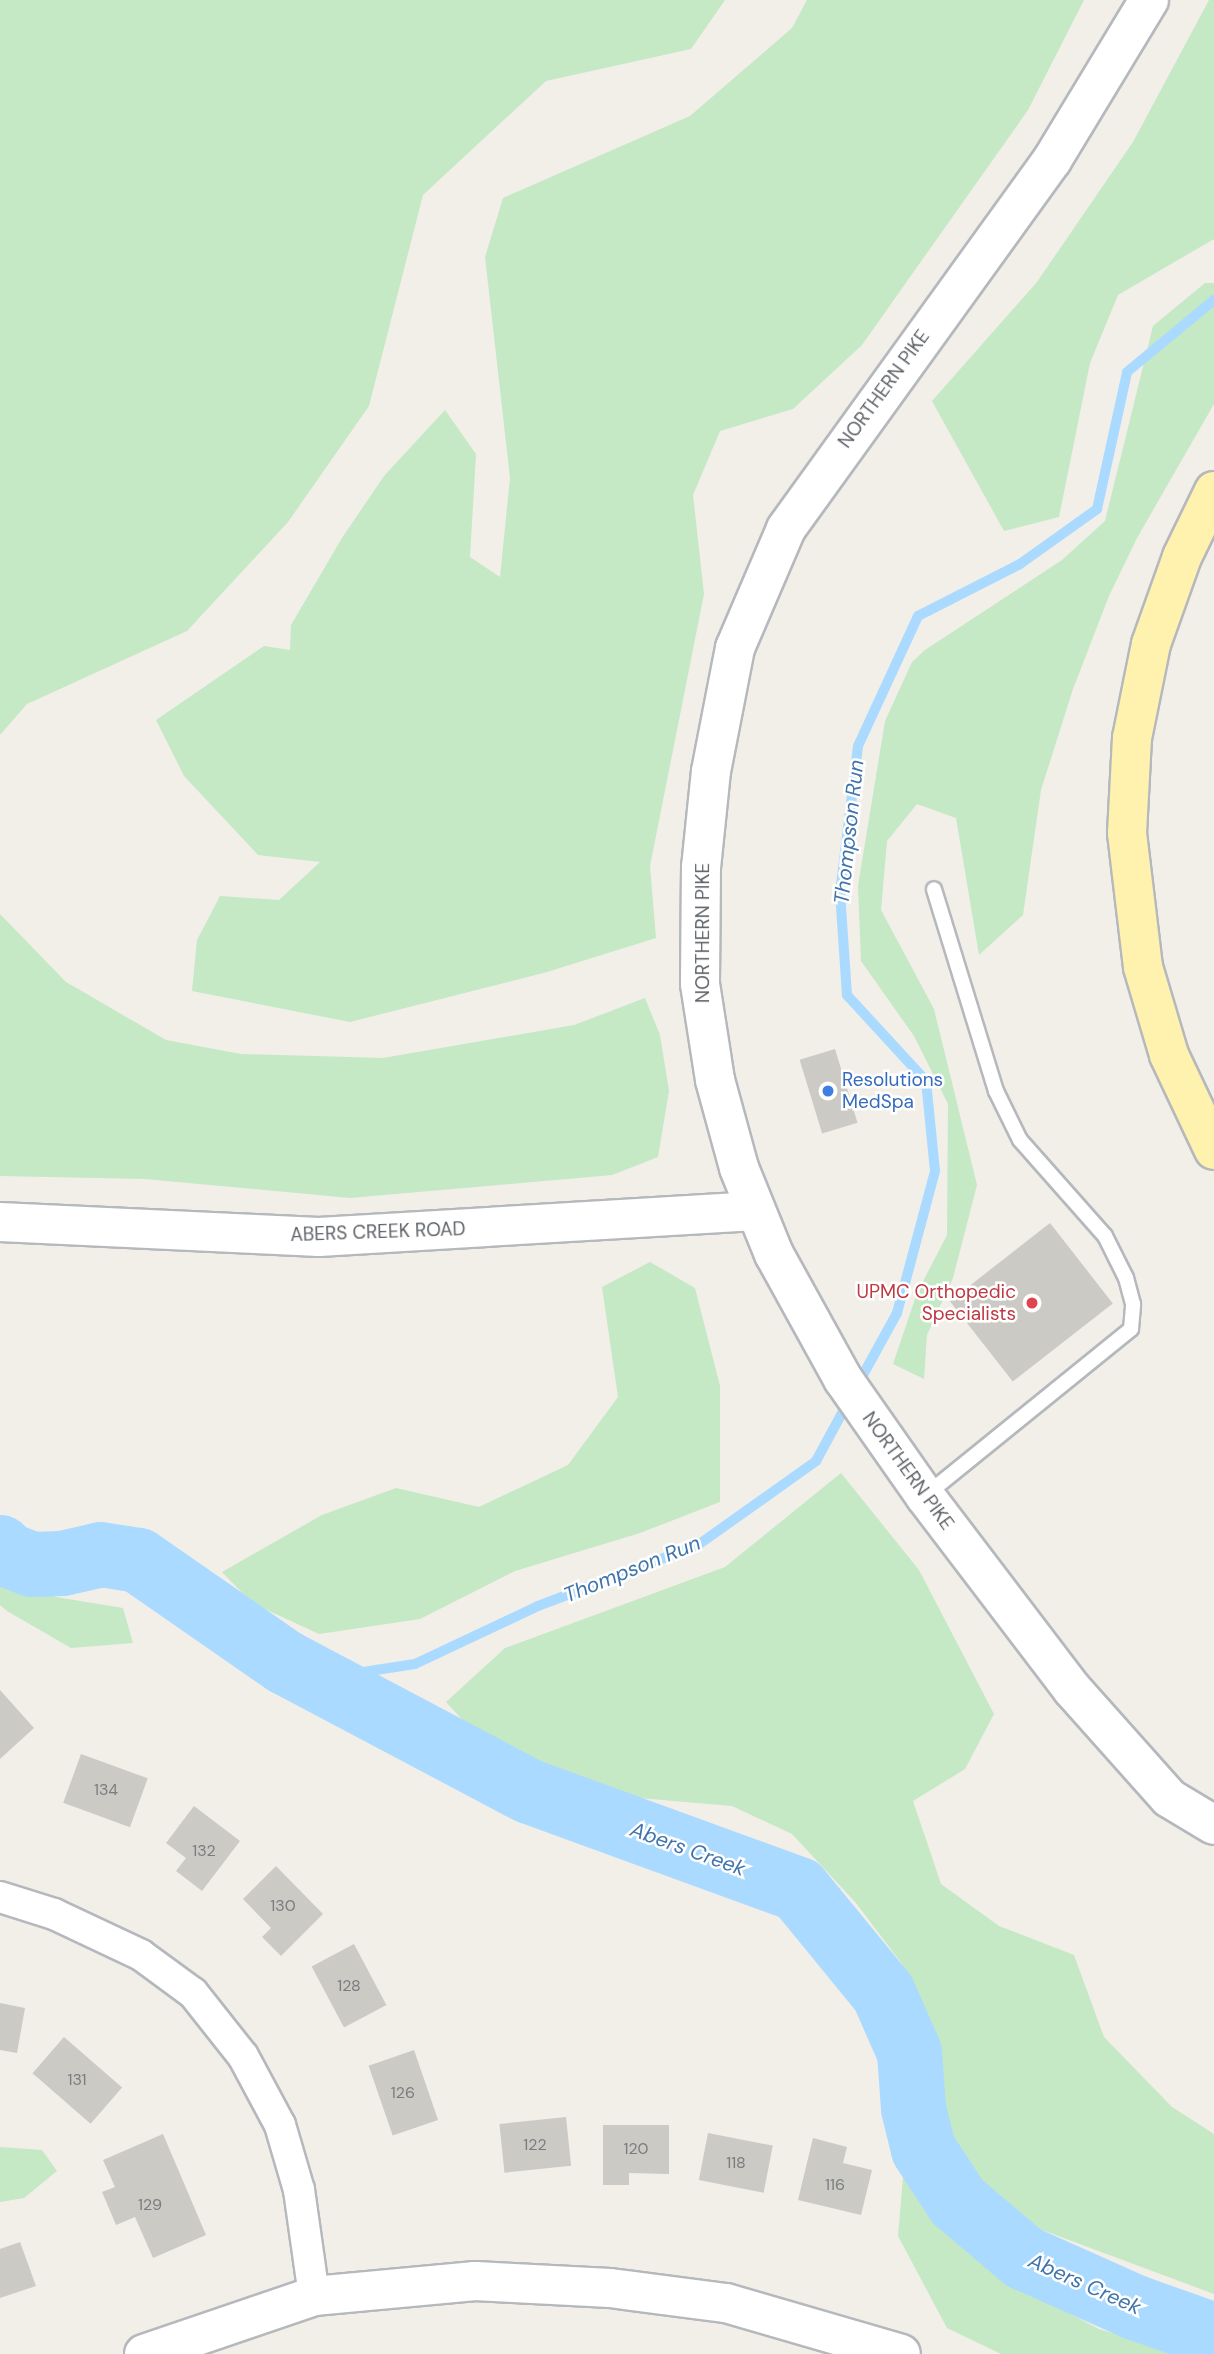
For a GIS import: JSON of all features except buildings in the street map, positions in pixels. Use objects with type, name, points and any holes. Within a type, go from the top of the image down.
[{"type":"main road","name":"NORTHERN PIKE","points":[[1149,0],[1052,160],[786,529],[736,648],[711,771],[703,853],[700,984],[715,1080],[755,1211],[795,1297],[843,1379],[925,1496],[1072,1689],[1154,1782],[1189,1812],[1214,1825]]},
{"type":"main road","points":[[1214,492],[1182,557],[1151,644],[1132,738],[1127,833],[1135,923],[1146,979],[1174,1066],[1214,1150]]},
{"type":"main road","name":"ABERS CREEK ROAD","points":[[0,1222],[319,1237],[755,1211]]},
{"type":"main road","points":[[144,2354],[314,2296],[475,2281],[610,2288],[726,2304],[901,2354]]},
{"type":"street","points":[[0,1897],[54,1914],[141,1955],[193,1993],[243,2056],[280,2125],[299,2190],[314,2296]]},
{"type":"lane","points":[[925,1496],[1131,1329],[1133,1304],[1126,1278],[1105,1236],[1020,1140],[996,1091],[934,889]]},
{"type":"green space","points":[[0,0],[725,0],[691,49],[546,81],[423,195],[369,406],[288,522],[187,631],[27,704],[0,735]]},
{"type":"green space","points":[[807,0],[1084,0],[1028,110],[862,345],[793,409],[720,431],[693,495],[704,594],[650,866],[656,938],[547,972],[350,1022],[192,991],[197,940],[220,896],[279,900],[320,862],[258,855],[184,776],[156,720],[264,646],[290,650],[291,625],[342,538],[384,476],[445,410],[476,454],[470,557],[500,577],[510,478],[485,257],[503,198],[690,116],[792,28]]},
{"type":"green space","points":[[1209,0],[1214,0],[1214,239],[1118,295],[1090,363],[1059,517],[1004,531],[932,401],[1037,282],[1133,142]]},
{"type":"green space","points":[[1205,283],[1214,283],[1214,404],[1137,538],[1109,596],[1073,689],[1041,790],[1023,915],[979,955],[956,818],[917,804],[887,841],[881,910],[934,1009],[977,1185],[953,1278],[927,1335],[924,1379],[893,1364],[917,1293],[947,1235],[948,1104],[914,1036],[861,961],[858,886],[885,721],[912,662],[925,650],[1062,560],[1105,521],[1153,326]]},
{"type":"green space","points":[[0,914],[66,982],[166,1040],[241,1054],[383,1058],[574,1025],[645,998],[660,1035],[669,1091],[658,1157],[612,1175],[350,1198],[145,1179],[0,1176]]},
{"type":"green space","points":[[650,1262],[695,1288],[720,1386],[720,1502],[640,1533],[515,1571],[420,1619],[319,1634],[252,1603],[222,1572],[322,1515],[396,1488],[479,1507],[568,1465],[618,1397],[602,1287]]},
{"type":"green space","points":[[841,1473],[919,1570],[994,1714],[965,1769],[913,1801],[941,1884],[999,1926],[1074,1955],[1104,2037],[1172,2107],[1214,2134],[1214,2294],[1015,2220],[962,2164],[936,2114],[902,1964],[856,1903],[792,1834],[732,1806],[605,1795],[531,1767],[491,1751],[446,1702],[505,1648],[725,1567]]},
{"type":"green space","points":[[0,1556],[56,1597],[123,1608],[133,1643],[71,1648],[7,1611],[0,1605]]},
{"type":"green space","points":[[0,2147],[42,2150],[57,2171],[24,2198],[0,2202]]},
{"type":"green space","points":[[905,2154],[942,2210],[1021,2288],[1099,2329],[1182,2354],[1001,2354],[947,2328],[898,2236]]},
{"type":"waterway","name":"Thompson Run","points":[[858,1384],[897,1313],[935,1171],[926,1081],[847,995],[840,893],[858,746],[918,616],[1020,564],[1097,509],[1127,372],[1214,300]]},
{"type":"waterway","name":"Thompson Run","points":[[318,1679],[415,1664],[538,1606],[698,1545],[816,1461],[848,1402]]},
{"type":"waterway","name":"Abers Creek","points":[[0,1547],[6,1554],[32,1564],[62,1563],[100,1554],[138,1560],[285,1662],[529,1791],[798,1889],[883,1993],[909,2052],[913,2108],[923,2149],[957,2201],[1023,2257],[1135,2307],[1214,2335]]},
{"type":"place","name":"Resolutions MedSpa","points":[[828,1091]]},
{"type":"place","name":"UPMC Orthopedic Specialists","points":[[1032,1303]]}]
